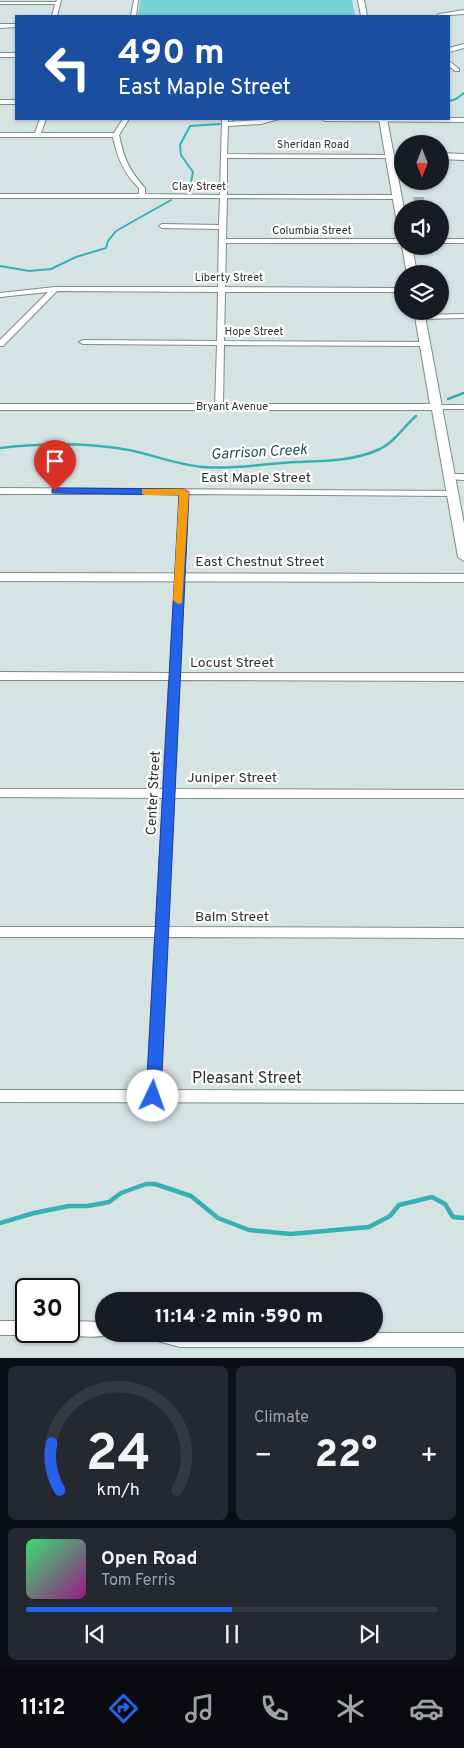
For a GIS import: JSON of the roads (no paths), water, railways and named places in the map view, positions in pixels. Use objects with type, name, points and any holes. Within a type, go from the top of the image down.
[{"type":"main road","points":[[361,0],[364,15]]},
{"type":"main road","points":[[450,50],[464,46]]},
{"type":"main road","points":[[0,55],[15,55]]},
{"type":"main road","points":[[383,120],[398,200]]},
{"type":"main road","points":[[449,156],[464,156]]},
{"type":"main road","points":[[420,320],[464,557]]},
{"type":"main road","name":"Bryant Avenue","points":[[0,407],[436,407]]},
{"type":"main road","points":[[463,578],[456,572],[459,565],[464,564]]},
{"type":"main road","name":"East Chestnut Street","points":[[0,577],[463,578]]},
{"type":"street","points":[[133,15],[136,0]]},
{"type":"street","points":[[0,3],[59,2],[55,15]]},
{"type":"street","points":[[445,15],[464,12]]},
{"type":"street","points":[[0,26],[15,26]]},
{"type":"street","points":[[450,64],[458,70]]},
{"type":"street","points":[[0,102],[15,102]]},
{"type":"street","points":[[37,135],[42,120]]},
{"type":"street","points":[[125,120],[116,135],[126,170],[131,179],[142,188],[142,196]]},
{"type":"street","points":[[219,407],[225,121],[245,124],[270,120]]},
{"type":"street","points":[[450,120],[464,120]]},
{"type":"street","points":[[0,135],[116,135]]},
{"type":"street","name":"Sheridan Road","points":[[224,156],[390,156]]},
{"type":"street","name":"Clay Street","points":[[0,196],[398,197]]},
{"type":"street","points":[[162,226],[223,226]]},
{"type":"street","name":"Columbia Street","points":[[222,242],[394,241]]},
{"type":"street","points":[[449,241],[464,241]]},
{"type":"street","points":[[0,344],[56,290]]},
{"type":"street","name":"Liberty Street","points":[[0,295],[56,290],[394,290]]},
{"type":"street","points":[[449,315],[464,316]]},
{"type":"street","name":"Hope Street","points":[[83,342],[425,344]]},
{"type":"street","name":"Bryant Avenue","points":[[436,407],[464,407]]},
{"type":"street","points":[[449,477],[464,477]]},
{"type":"street","name":"East Maple Street","points":[[0,491],[452,493]]},
{"type":"street","name":"Center Street","points":[[153,1096],[184,492]]},
{"type":"street","name":"Locust Street","points":[[0,676],[464,677]]},
{"type":"street","name":"Juniper Street","points":[[0,793],[464,794]]},
{"type":"street","name":"Balm Street","points":[[0,932],[464,933]]},
{"type":"street","name":"Pleasant Street","points":[[0,1096],[464,1097]]},
{"type":"street","points":[[0,1328],[15,1328]]},
{"type":"street","points":[[80,1328],[95,1329]]},
{"type":"street","points":[[383,1340],[464,1340]]},
{"type":"waterway","points":[[450,101],[464,93]]},
{"type":"waterway","points":[[189,192],[193,172],[181,155],[180,145],[190,126],[220,124]]},
{"type":"waterway","points":[[0,266],[29,271],[51,269],[76,257],[106,248],[108,241],[116,231],[171,200]]},
{"type":"waterway","name":"Garrison Creek","points":[[448,399],[464,393]]},
{"type":"waterway","name":"Garrison Creek","points":[[0,448],[48,444],[113,447],[184,464],[215,468],[329,461],[360,456],[386,446],[416,416]]},
{"type":"waterway","points":[[0,1223],[34,1213],[69,1206],[88,1206],[109,1202],[121,1193],[146,1184],[155,1184],[191,1196],[218,1218],[249,1230],[291,1234],[369,1227],[390,1216],[399,1205],[432,1197],[445,1204],[453,1217],[464,1218]]}]
